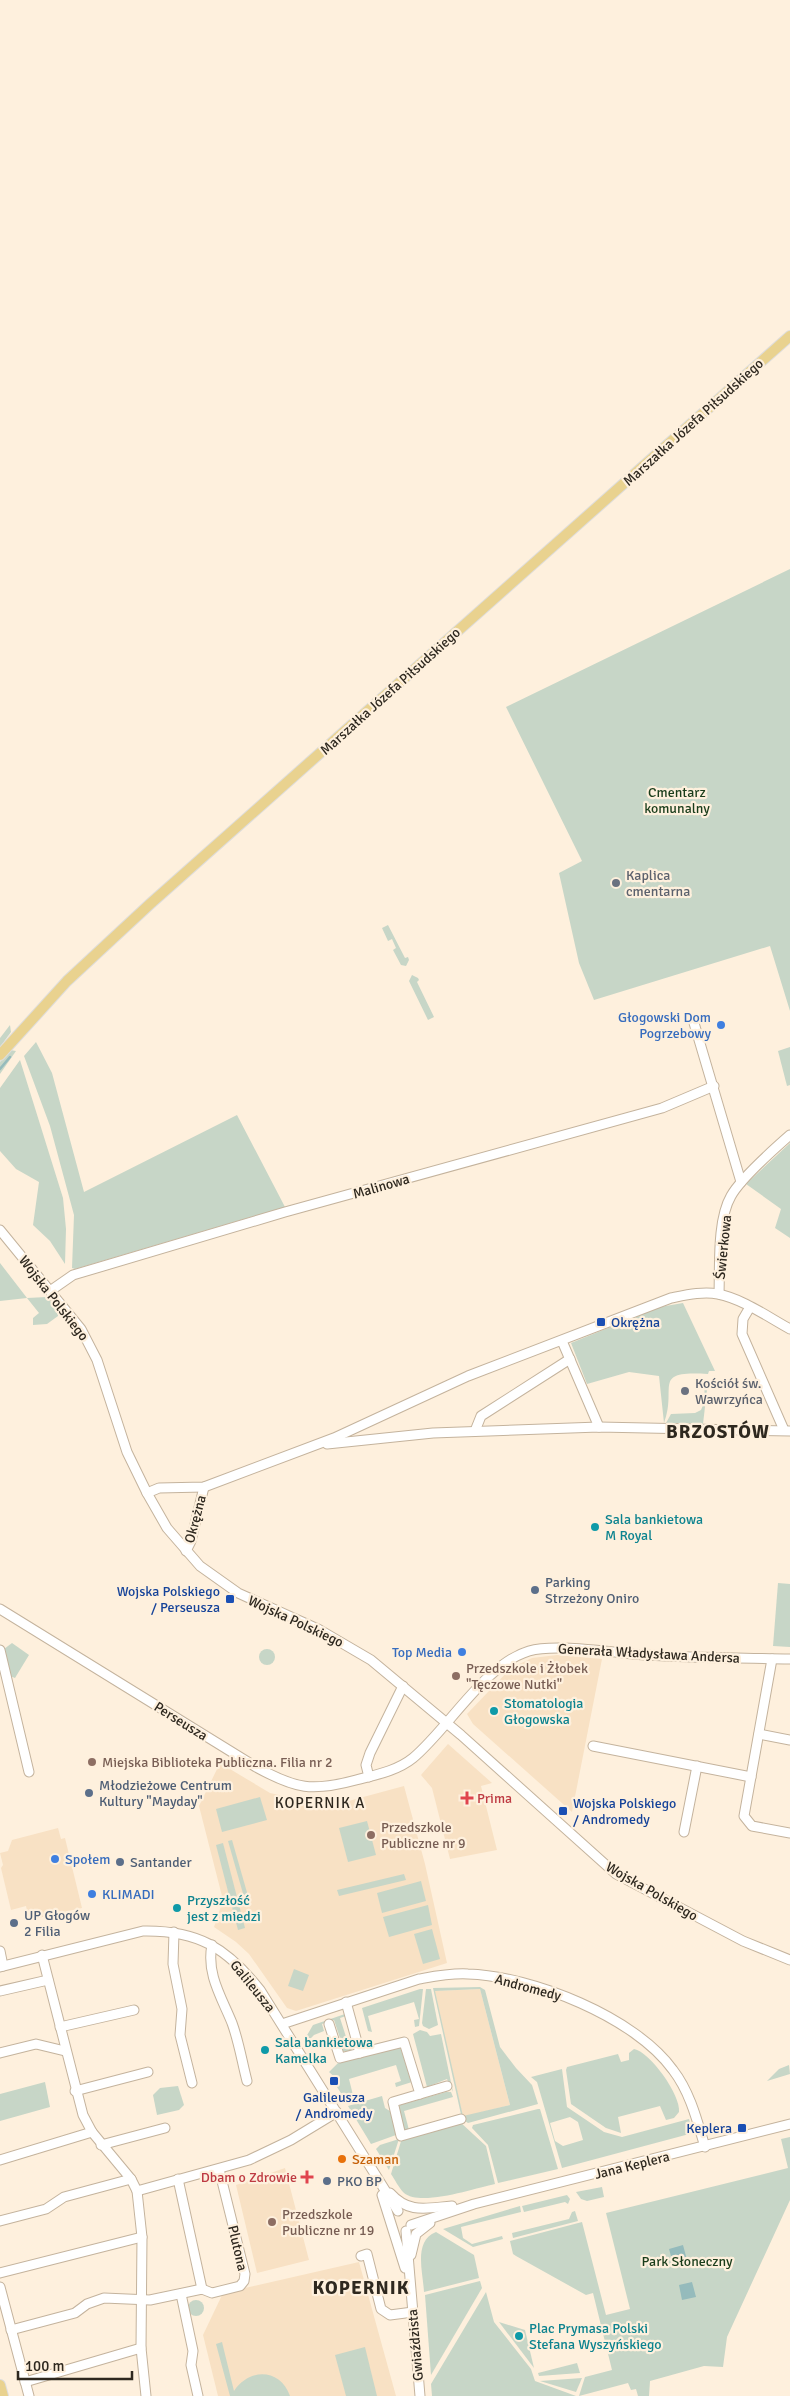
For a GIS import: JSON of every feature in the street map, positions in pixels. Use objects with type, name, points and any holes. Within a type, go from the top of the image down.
[{"type":"main road","name":"Marszałka Józefa Piłsudskiego","points":[[0,1056],[67,981],[150,904],[790,336]]},
{"type":"main road","points":[[0,2385],[3,2396]]},
{"type":"street","points":[[694,1023],[741,1182]]},
{"type":"street","name":"Malinowa","points":[[50,1290],[73,1275],[285,1212],[662,1108],[714,1086]]},
{"type":"street","name":"Świerkowa","points":[[719,1294],[720,1253],[730,1197],[741,1182],[790,1136]]},
{"type":"street","name":"Wojska Polskiego","points":[[0,1230],[71,1316],[90,1345],[105,1382],[127,1452],[167,1528],[186,1551],[214,1577],[238,1593],[346,1644],[403,1686],[616,1874],[743,1941],[787,1961]]},
{"type":"street","name":"Okrężna","points":[[147,1493],[159,1488],[204,1487],[334,1438],[468,1376],[562,1341],[651,1304],[671,1298],[700,1294],[719,1294],[750,1307],[790,1329]]},
{"type":"street","name":"Okrężna","points":[[314,1445],[433,1433],[599,1427],[787,1430],[742,1334],[743,1320],[750,1307]]},
{"type":"street","points":[[562,1341],[599,1427]]},
{"type":"street","points":[[475,1431],[481,1416],[570,1359]]},
{"type":"street","name":"Okrężna","points":[[186,1551],[191,1541],[204,1487]]},
{"type":"street","name":"Perseusza","points":[[0,1609],[281,1780],[304,1787],[324,1788],[396,1768],[412,1759],[447,1724]]},
{"type":"street","name":"Generała Władysława Andersa","points":[[447,1724],[503,1665],[514,1657],[537,1649],[663,1656],[790,1659]]},
{"type":"street","points":[[0,1650],[29,1772]]},
{"type":"street","points":[[772,1659],[744,1810],[746,1821],[752,1826],[790,1833]]},
{"type":"street","points":[[369,1776],[367,1760],[403,1686]]},
{"type":"street","points":[[759,1734],[790,1740]]},
{"type":"street","points":[[593,1746],[750,1776]]},
{"type":"street","points":[[684,1832],[697,1766]]},
{"type":"street","name":"Galileusza","points":[[2,1966],[143,1932],[185,1934],[224,1952],[242,1967],[282,2024],[398,2211]]},
{"type":"street","points":[[174,1932],[173,1964],[182,2009],[180,2035],[192,2083]]},
{"type":"street","points":[[212,1945],[210,1961],[220,1999],[232,2023],[247,2081]]},
{"type":"street","points":[[0,1951],[2,1966]]},
{"type":"street","points":[[42,1955],[65,2051],[83,2115],[92,2132],[131,2179],[137,2191],[142,2237],[141,2348],[146,2396]]},
{"type":"street","name":"Andromedy","points":[[282,2024],[419,1979],[443,1974],[468,1974],[516,1982],[570,1999],[628,2029],[659,2052],[678,2077],[695,2112],[705,2146]]},
{"type":"street","points":[[0,1992],[48,1980]]},
{"type":"street","points":[[346,2002],[360,2053]]},
{"type":"street","points":[[60,2028],[134,2010]]},
{"type":"street","points":[[329,2024],[340,2058],[404,2042],[420,2094]]},
{"type":"street","points":[[0,2053],[36,2044],[65,2051]]},
{"type":"street","points":[[75,2090],[148,2072]]},
{"type":"street","points":[[448,2086],[393,2102],[401,2136],[461,2119]]},
{"type":"street","points":[[137,2191],[250,2160],[337,2112]]},
{"type":"street","name":"Jana Keplera","points":[[409,2215],[474,2204],[790,2124]]},
{"type":"street","points":[[102,2145],[164,2128]]},
{"type":"street","points":[[0,2160],[92,2132]]},
{"type":"street","name":"Plutona","points":[[11,2330],[75,2313],[87,2304],[99,2299],[141,2300],[181,2294],[202,2288],[212,2293],[240,2286],[244,2282],[245,2274],[219,2169]]},
{"type":"street","name":"Galileusza","points":[[372,2170],[390,2218]]},
{"type":"street","points":[[0,2220],[46,2209],[64,2198],[131,2179]]},
{"type":"street","points":[[178,2179],[202,2288]]},
{"type":"street","name":"Jana Keplera","points":[[380,2183],[406,2206],[413,2209],[456,2207]]},
{"type":"street","name":"Jana Keplera","points":[[408,2228],[456,2207]]},
{"type":"street","name":"Jana Keplera","points":[[410,2272],[416,2234],[431,2222],[456,2207]]},
{"type":"street","points":[[398,2211],[409,2215],[408,2228],[402,2233],[390,2227],[390,2218],[398,2211]]},
{"type":"street","name":"Gwiaździsta","points":[[408,2228],[411,2293],[420,2396]]},
{"type":"street","name":"Gwiaździsta","points":[[394,2230],[411,2293]]},
{"type":"street","points":[[0,2273],[142,2237]]},
{"type":"street","points":[[361,2256],[367,2254],[381,2309],[390,2315],[413,2312]]},
{"type":"street","points":[[0,2287],[29,2396]]},
{"type":"street","points":[[181,2294],[193,2351],[192,2365],[198,2396]]},
{"type":"street","points":[[25,2382],[141,2348]]},
{"type":"shaded area","points":[[557,1655],[602,1659],[572,1812],[473,1724],[467,1714],[511,1668],[532,1658]]},
{"type":"shaded area","points":[[448,1744],[492,1783],[481,1786],[497,1850],[450,1859],[432,1788],[421,1775]]},
{"type":"shaded area","points":[[220,1763],[270,1793],[311,1802],[319,1809],[404,1786],[425,1864],[447,1963],[296,2011],[287,2008],[249,1954],[236,1942],[214,1927],[223,1900],[199,1806]]},
{"type":"shaded area","points":[[58,1828],[61,1839],[65,1838],[82,1908],[29,1920],[26,1906],[11,1910],[1,1868],[3,1865],[0,1853],[8,1851],[12,1840]]},
{"type":"shaded area","points":[[480,1989],[510,2105],[463,2117],[434,1991]]},
{"type":"shaded area","name":"Przedszkole Publiczne nr 19","points":[[285,2168],[309,2260],[257,2273],[236,2185]]},
{"type":"shaded area","points":[[359,2262],[396,2396],[218,2396],[203,2335],[223,2293]]},
{"type":"green space","name":"Cmentarz komunalny","points":[[790,569],[790,1011],[770,946],[594,1000],[579,963],[559,873],[582,861],[506,707]]},
{"type":"green space","points":[[388,925],[405,958],[408,957],[409,960],[406,966],[401,965],[393,950],[396,948],[392,939],[388,941],[382,928]]},
{"type":"green space","points":[[412,975],[418,978],[417,982],[434,1017],[428,1020],[409,981]]},
{"type":"green space","points":[[10,1025],[11,1032],[0,1047],[0,1038]]},
{"type":"green space","points":[[36,1042],[52,1073],[84,1192],[237,1115],[285,1207],[75,1269],[72,1268],[74,1215],[50,1126],[24,1056]]},
{"type":"green space","points":[[790,1047],[790,1085],[787,1086],[778,1051]]},
{"type":"green space","points":[[10,1050],[16,1051],[0,1074],[0,1062]]},
{"type":"green space","points":[[20,1060],[63,1198],[66,1229],[65,1264],[50,1241],[33,1225],[39,1182],[16,1169],[0,1151],[0,1088]]},
{"type":"green space","points":[[790,1143],[790,1238],[775,1228],[781,1209],[746,1184]]},
{"type":"green space","points":[[0,1263],[27,1298],[0,1301]]},
{"type":"green space","points":[[47,1297],[58,1311],[58,1316],[47,1324],[33,1325],[33,1318],[39,1313],[27,1298]]},
{"type":"green space","points":[[683,1303],[715,1371],[709,1371],[708,1374],[690,1373],[672,1378],[668,1410],[664,1423],[659,1376],[629,1372],[587,1384],[571,1343],[660,1307]]},
{"type":"green space","points":[[705,1381],[708,1381],[703,1424],[666,1423],[671,1414],[695,1413],[701,1410],[704,1403]]},
{"type":"green space","points":[[778,1583],[790,1584],[790,1647],[773,1646]]},
{"type":"green space","points":[[12,1643],[29,1655],[15,1678],[10,1676],[4,1649]]},
{"type":"green space","points":[[264,1649],[270,1649],[275,1654],[273,1663],[264,1665],[259,1660],[259,1654]]},
{"type":"green space","points":[[260,1797],[267,1820],[222,1832],[216,1809]]},
{"type":"green space","points":[[367,1821],[376,1855],[348,1862],[339,1828]]},
{"type":"green space","points":[[232,1840],[248,1896],[244,1897],[228,1841]]},
{"type":"green space","points":[[223,1843],[245,1928],[238,1930],[216,1845]]},
{"type":"green space","points":[[404,1874],[406,1880],[339,1896],[337,1890]]},
{"type":"green space","points":[[421,1881],[426,1901],[382,1913],[377,1893]]},
{"type":"green space","points":[[428,1905],[432,1925],[389,1937],[383,1917]]},
{"type":"green space","points":[[432,1929],[440,1959],[423,1964],[414,1934]]},
{"type":"green space","points":[[294,1969],[309,1975],[303,1991],[288,1986]]},
{"type":"green space","points":[[480,1987],[485,1990],[500,2047],[532,2085],[538,2104],[468,2123],[462,2119],[433,1988]],"holes":[[[480,1989],[510,2105],[463,2116],[435,1991]]]},
{"type":"green space","points":[[423,1989],[419,2026],[415,2027],[414,2020],[419,2019],[414,2002],[368,2016],[372,2032],[368,2031],[362,2008]]},
{"type":"green space","points":[[426,1989],[431,1989],[438,2025],[429,2029],[423,2026],[422,2023]]},
{"type":"green space","points":[[345,2014],[346,2016],[340,2018],[348,2043],[352,2042],[353,2048],[350,2052],[342,2051],[340,2045],[342,2044],[334,2020],[322,2024],[324,2031],[314,2035],[308,2041],[306,2037],[313,2025]]},
{"type":"green space","points":[[420,2030],[427,2032],[430,2036],[441,2034],[453,2092],[447,2079],[427,2087],[413,2034]]},
{"type":"green space","points":[[400,2047],[412,2082],[396,2087],[395,2083],[401,2081],[396,2065],[349,2079],[354,2099],[346,2101],[337,2087],[339,2081],[329,2072],[338,2063]]},
{"type":"green space","points":[[634,2049],[648,2058],[663,2075],[675,2095],[679,2112],[674,2118],[666,2120],[660,2106],[618,2117],[621,2133],[606,2128],[571,2104],[566,2070],[567,2067],[618,2054],[621,2062],[629,2060],[629,2053]]},
{"type":"green space","points":[[789,2065],[790,2074],[767,2081],[779,2069]]},
{"type":"green space","points":[[562,2069],[567,2107],[604,2132],[622,2137],[689,2119],[693,2133],[562,2168],[537,2082],[531,2077]],"holes":[[[570,2117],[578,2122],[583,2140],[563,2146],[555,2141],[550,2123]]]},
{"type":"green space","points":[[45,2082],[50,2107],[0,2121],[0,2094]]},
{"type":"green space","points":[[178,2086],[184,2105],[179,2110],[157,2115],[153,2095],[160,2088]]},
{"type":"green space","points":[[451,2092],[453,2097],[404,2111],[409,2130],[404,2130],[398,2107],[400,2105]]},
{"type":"green space","points":[[382,2096],[385,2108],[393,2113],[396,2135],[371,2144],[348,2106]]},
{"type":"green space","points":[[540,2109],[558,2169],[498,2183],[488,2145],[472,2128],[473,2125]]},
{"type":"green space","points":[[460,2122],[486,2146],[495,2184],[435,2197],[412,2197],[404,2193],[391,2174],[402,2138]]},
{"type":"green space","name":"Park Słoneczny","points":[[790,2137],[790,2200],[727,2337],[723,2367],[704,2366],[650,2381],[649,2396],[638,2396],[636,2389],[631,2390],[628,2383],[579,2396],[585,2377],[612,2370],[593,2293],[586,2295],[516,2256],[513,2254],[510,2241],[582,2222],[606,2315],[630,2309],[606,2213],[788,2168],[781,2139]]},
{"type":"green space","points":[[399,2139],[389,2170],[376,2149],[380,2145]]},
{"type":"green space","points":[[602,2187],[604,2197],[587,2201],[581,2199],[576,2192]]},
{"type":"green space","points":[[567,2195],[570,2199],[568,2204],[565,2202],[524,2212],[522,2206]]},
{"type":"green space","points":[[520,2206],[521,2212],[461,2227],[463,2238],[472,2244],[502,2236],[503,2239],[473,2247],[443,2229]]},
{"type":"green space","points":[[575,2211],[578,2221],[513,2238],[512,2233],[569,2219],[572,2212]]},
{"type":"green space","points":[[436,2232],[474,2255],[479,2278],[424,2292],[421,2267],[422,2250],[424,2242]]},
{"type":"green space","points":[[480,2281],[482,2288],[431,2375],[425,2295]]},
{"type":"green space","points":[[486,2292],[494,2322],[531,2369],[535,2381],[576,2396],[432,2396],[431,2384]]},
{"type":"green space","points":[[196,2300],[202,2302],[204,2308],[202,2314],[196,2316],[190,2314],[188,2308],[190,2302]]},
{"type":"green space","points":[[499,2322],[525,2330],[534,2368]]},
{"type":"green space","points":[[222,2342],[234,2391],[240,2383],[248,2378],[264,2374],[279,2380],[290,2396],[230,2396],[216,2344]]},
{"type":"green space","points":[[365,2347],[377,2396],[346,2396],[335,2355]]},
{"type":"green space","points":[[577,2363],[580,2373],[539,2376],[538,2373]]},
{"type":"green space","points":[[582,2378],[576,2392],[540,2381]]},
{"type":"water","points":[[683,2245],[687,2260],[673,2263],[669,2249]]},
{"type":"water","points":[[692,2282],[696,2297],[682,2300],[679,2285]]},
{"type":"waterway","points":[[0,1069],[10,1057]]},
{"type":"place","name":"Kaplica cmentarna","points":[[616,883]]},
{"type":"place","name":"Głogowski Dom Pogrzebowy","points":[[721,1025]]},
{"type":"place","name":"Okrężna","points":[[601,1322]]},
{"type":"place","name":"Kościół św. Wawrzyńca","points":[[685,1391]]},
{"type":"place","name":"Sala bankietowa M Royal","points":[[595,1527]]},
{"type":"place","name":"Parking Strzeżony Oniro","points":[[535,1590]]},
{"type":"place","name":"Wojska Polskiego / Perseusza","points":[[230,1599]]},
{"type":"place","name":"Top Media","points":[[462,1652]]},
{"type":"place","name":"Przedszkole i Żłobek \"Tęczowe Nutki\"","points":[[456,1676]]},
{"type":"place","name":"Stomatologia Głogowska","points":[[494,1711]]},
{"type":"place","name":"Miejska Biblioteka Publiczna. Filia nr 2","points":[[92,1762]]},
{"type":"place","name":"Młodzieżowe Centrum Kultury \"Mayday\"","points":[[89,1793]]},
{"type":"place","name":"Prima","points":[[467,1798]]},
{"type":"place","name":"Wojska Polskiego / Andromedy","points":[[563,1811]]},
{"type":"place","name":"Przedszkole Publiczne nr 9","points":[[371,1835]]},
{"type":"place","name":"Społem","points":[[55,1859]]},
{"type":"place","name":"Santander","points":[[120,1862]]},
{"type":"place","name":"KLIMADI","points":[[92,1894]]},
{"type":"place","name":"Przyszłość jest z miedzi","points":[[177,1908]]},
{"type":"place","name":"UP Głogów 2 Filia","points":[[14,1923]]},
{"type":"place","name":"Sala bankietowa Kamelka","points":[[265,2050]]},
{"type":"place","name":"Galileusza / Andromedy","points":[[334,2081]]},
{"type":"place","name":"Keplera","points":[[742,2128]]},
{"type":"place","name":"Szaman","points":[[342,2159]]},
{"type":"place","name":"Dbam o Zdrowie","points":[[307,2177]]},
{"type":"place","name":"PKO BP","points":[[327,2181]]},
{"type":"place","name":"Przedszkole Publiczne nr 19","points":[[272,2222]]},
{"type":"place","name":"Plac Prymasa Polski Stefana Wyszyńskiego","points":[[519,2336]]},
{"type":"district","name":"BRZOSTÓW","points":[[718,1431]]},
{"type":"district","name":"KOPERNIK A","points":[[320,1803]]},
{"type":"district","name":"KOPERNIK","points":[[361,2287]]}]
